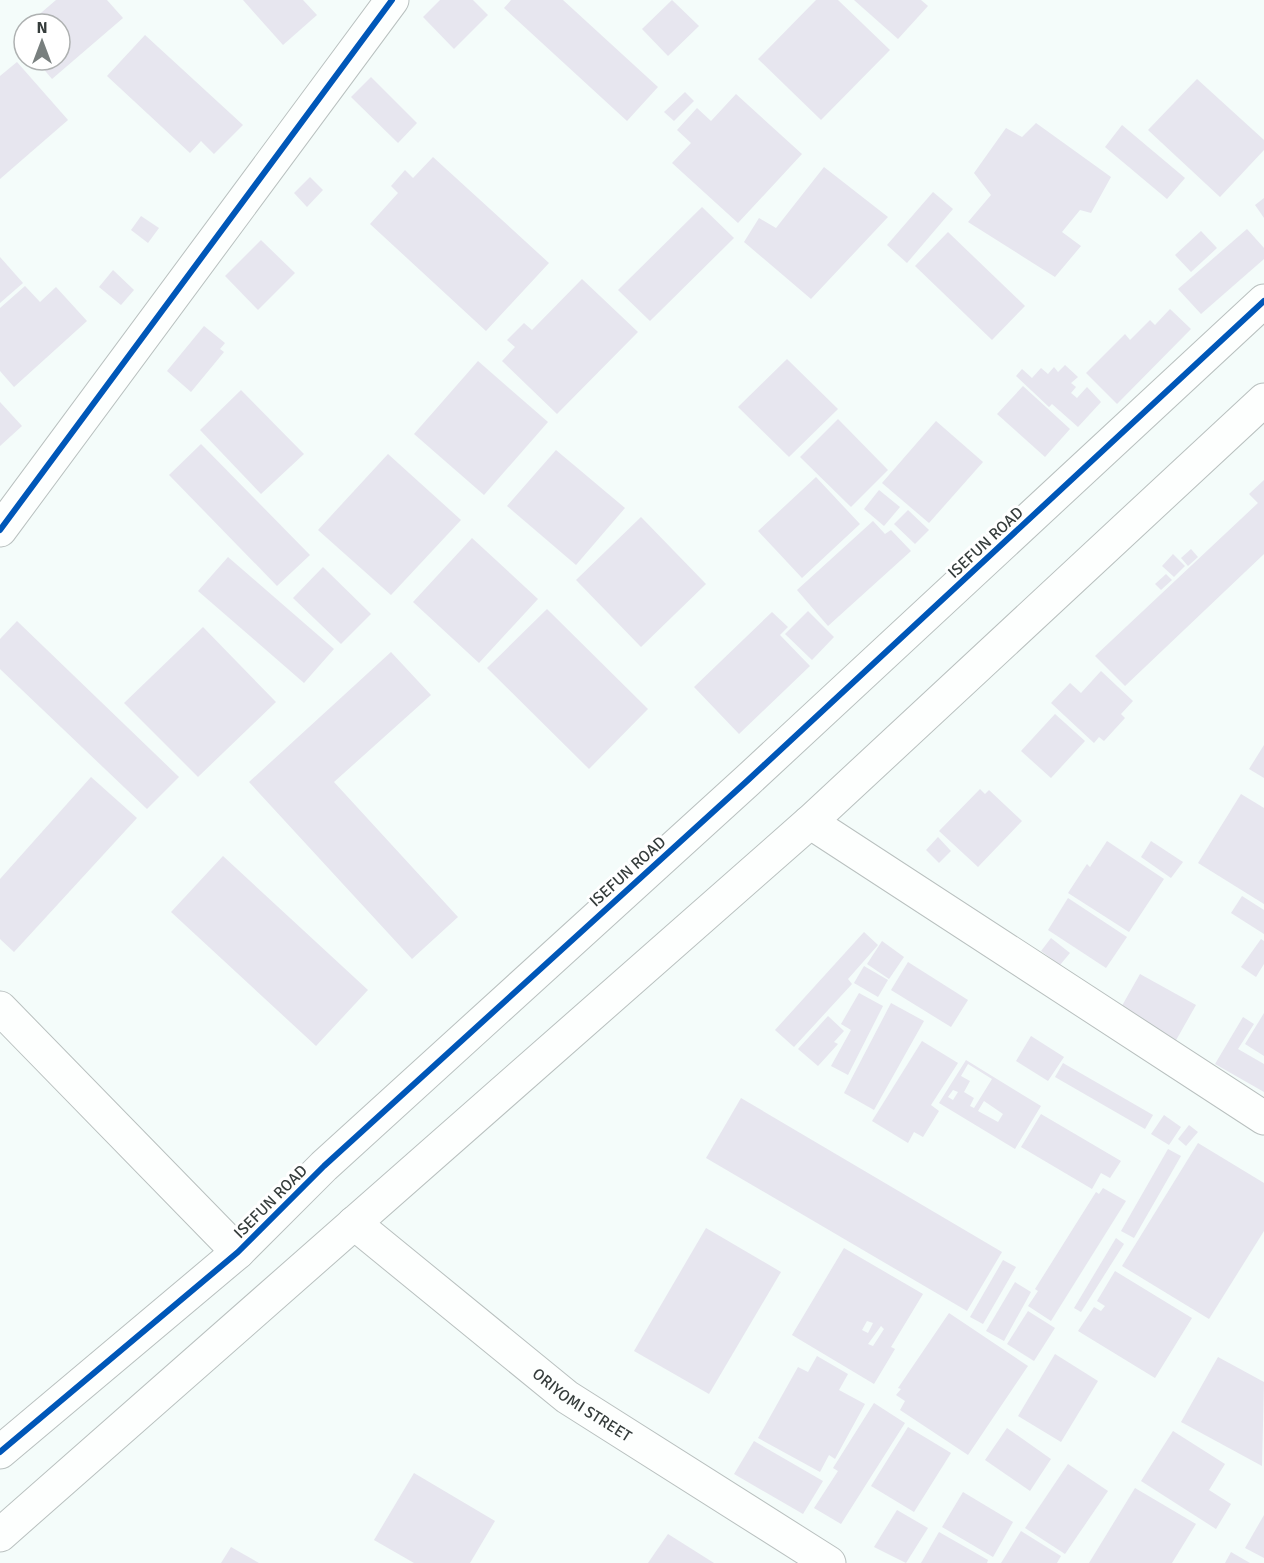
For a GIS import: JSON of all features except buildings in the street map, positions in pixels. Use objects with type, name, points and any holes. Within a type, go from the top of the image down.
[{"type":"street","points":[[0,530],[392,0]]},
{"type":"street","name":"ISEFUN ROAD","points":[[0,1452],[238,1252],[324,1166],[764,764],[1264,301]]},
{"type":"street","points":[[0,1535],[292,1281],[354,1223],[810,822],[1258,414]]},
{"type":"street","points":[[810,822],[1264,1118]]},
{"type":"street","points":[[0,1008],[238,1252]]},
{"type":"street","name":"ORIYOMI STREET","points":[[354,1223],[567,1397],[829,1563]]},
{"type":"cycle path","points":[[0,530],[392,0]]},
{"type":"cycle path","points":[[0,1452],[238,1252],[324,1166],[747,781],[1264,301]]}]
